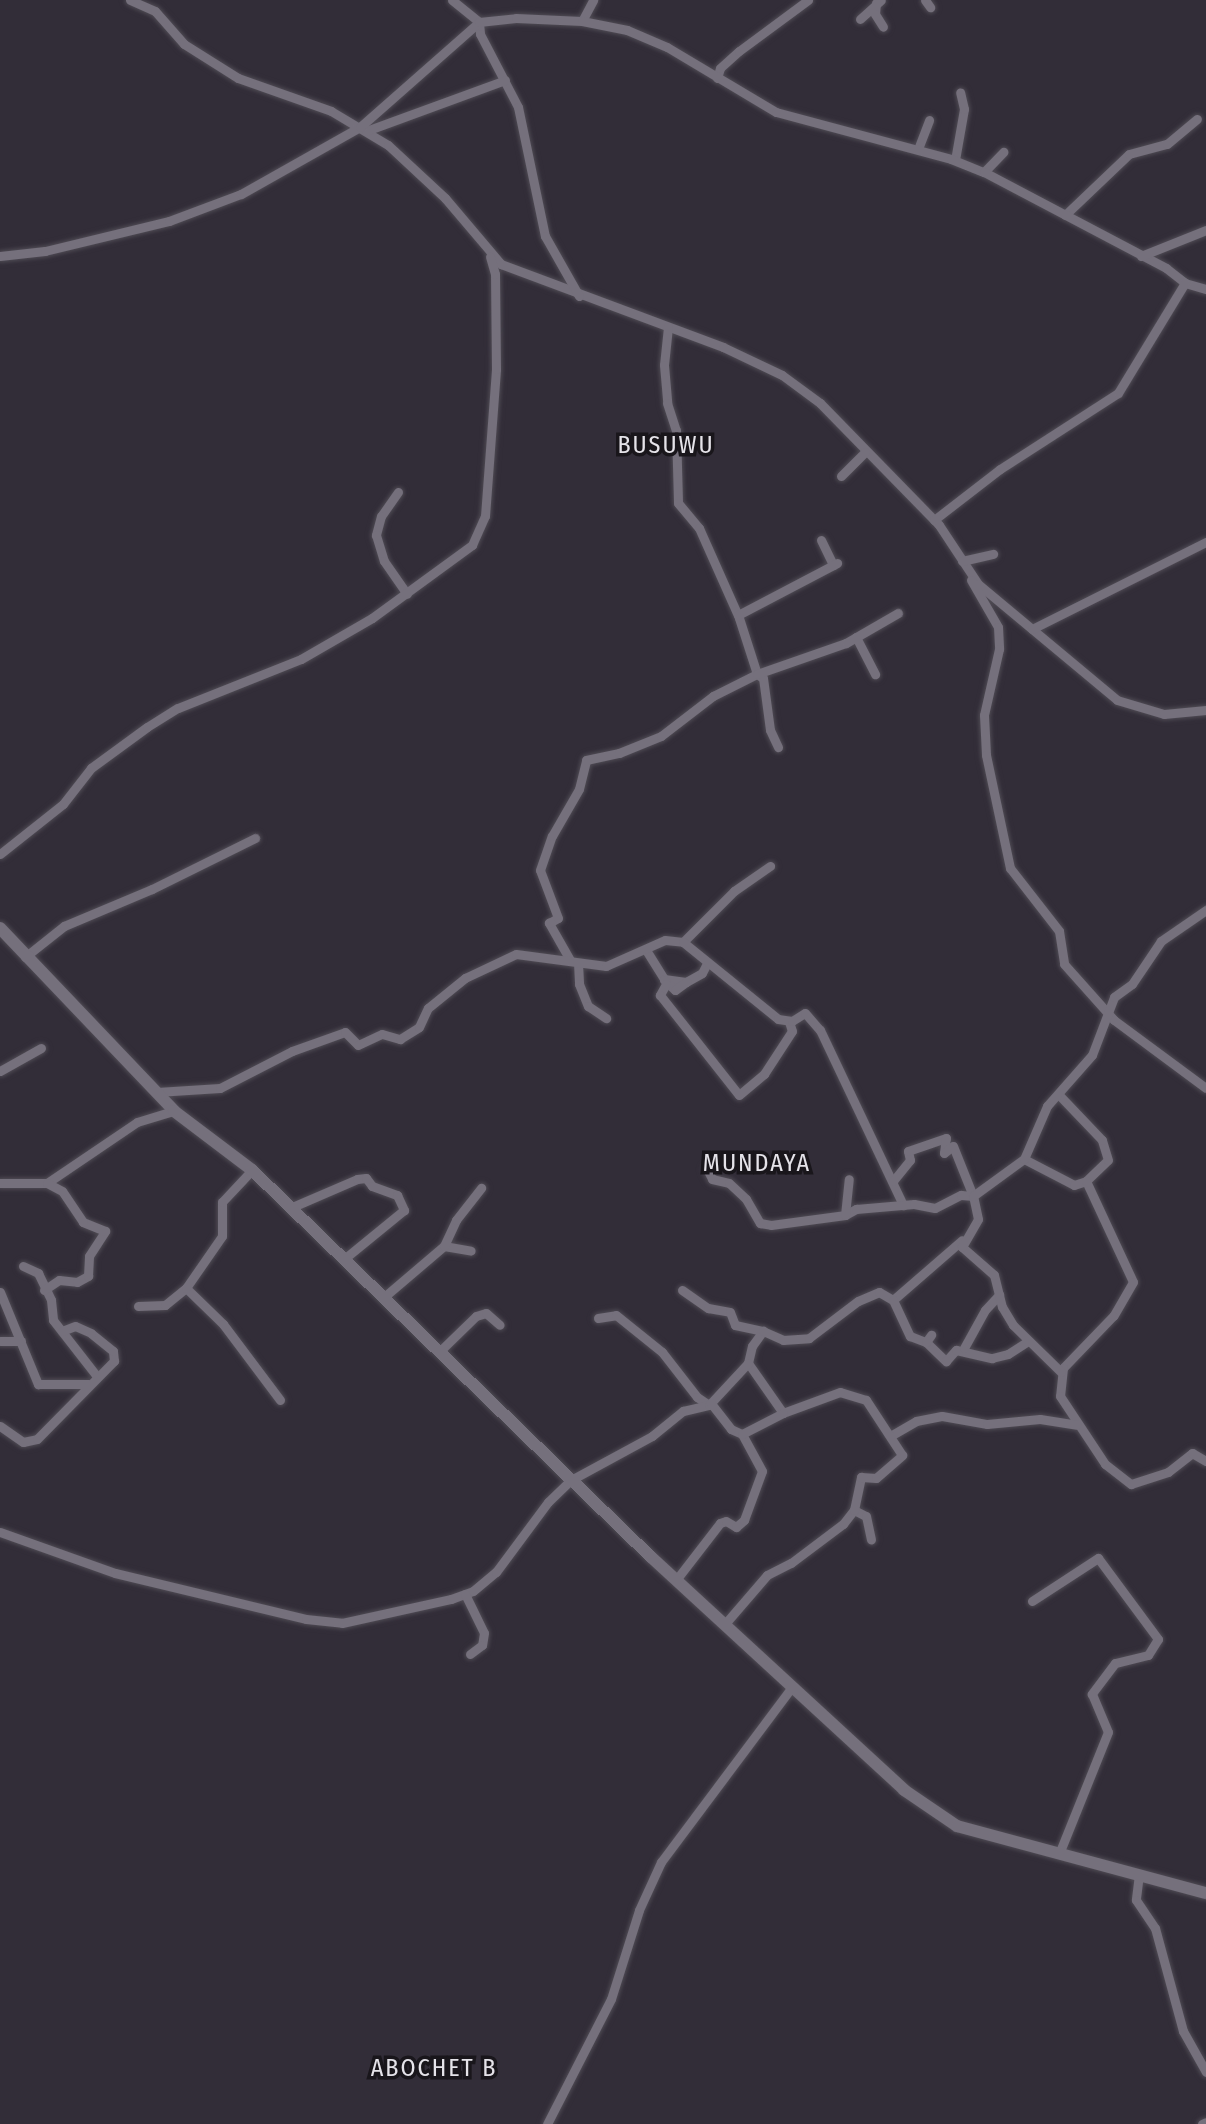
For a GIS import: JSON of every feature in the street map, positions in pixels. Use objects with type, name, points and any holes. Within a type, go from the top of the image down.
[{"type":"main road","points":[[0,928],[174,1111],[252,1170],[676,1580],[904,1790],[944,1819],[1059,1854],[1206,1893]]},
{"type":"street","points":[[130,0],[155,11],[184,44],[238,78],[331,111],[363,129],[411,165],[489,255],[530,278],[668,327],[782,375],[820,403],[934,520],[962,561],[998,627],[999,649],[985,728],[1006,857],[1010,868],[1059,931],[1064,964],[1109,1014],[1206,1088]]},
{"type":"street","points":[[452,0],[479,22],[480,34],[518,107],[535,170],[545,236],[580,297]]},
{"type":"street","points":[[582,21],[593,0]]},
{"type":"street","points":[[717,78],[720,68],[739,51],[808,0]]},
{"type":"street","points":[[860,19],[879,2]]},
{"type":"street","points":[[879,2],[875,14],[883,27]]},
{"type":"street","points":[[363,129],[479,22],[516,18],[582,21],[627,30],[797,120],[918,149],[984,172],[1141,256],[1185,284],[1206,289]]},
{"type":"street","points":[[0,256],[78,244],[200,211],[241,194],[363,129],[505,80]]},
{"type":"street","points":[[955,160],[964,109],[960,92]]},
{"type":"street","points":[[1065,215],[1129,155],[1167,144],[1198,119]]},
{"type":"street","points":[[918,149],[929,120]]},
{"type":"street","points":[[984,172],[1003,152]]},
{"type":"street","points":[[1141,256],[1206,230]]},
{"type":"street","points":[[0,854],[63,804],[92,768],[147,727],[178,708],[301,659],[407,594],[472,545],[482,529],[496,369],[495,274],[489,255]]},
{"type":"street","points":[[934,520],[1000,469],[1118,393],[1185,284]]},
{"type":"street","points":[[668,327],[664,365],[667,403],[676,430],[678,503],[699,528],[738,615],[757,674],[763,678],[770,730],[778,747]]},
{"type":"street","points":[[841,476],[865,452]]},
{"type":"street","points":[[398,492],[381,516],[376,535],[384,561],[407,594]]},
{"type":"street","points":[[738,615],[835,564],[821,540]]},
{"type":"street","points":[[1032,629],[1206,542]]},
{"type":"street","points":[[962,561],[993,554]]},
{"type":"street","points":[[967,572],[1117,700],[1164,713],[1206,710]]},
{"type":"street","points":[[606,1018],[588,1006],[574,962],[549,923],[558,918],[540,870],[552,836],[579,789],[586,760],[619,753],[661,736],[713,695],[757,674],[856,637],[898,613]]},
{"type":"street","points":[[856,637],[875,674]]},
{"type":"street","points":[[25,957],[64,926],[142,894],[255,838]]},
{"type":"street","points":[[683,942],[734,891],[769,866]]},
{"type":"street","points":[[707,1169],[712,1179],[729,1183],[746,1199],[760,1223],[845,1214],[856,1209],[903,1205],[936,1208],[961,1195],[973,1196],[1024,1159],[1044,1111],[1093,1055],[1114,997],[1132,984],[1161,941],[1206,910]]},
{"type":"street","points":[[157,1092],[220,1088],[292,1051],[345,1032],[358,1045],[382,1034],[400,1039],[419,1027],[428,1008],[450,989],[516,954],[606,966],[665,940],[683,942],[754,1002],[789,1021],[792,1031],[764,1074],[739,1095],[660,995],[665,981]]},
{"type":"street","points":[[646,950],[665,981]]},
{"type":"street","points":[[665,981],[686,982],[702,973],[707,963]]},
{"type":"street","points":[[789,1021],[805,1013],[820,1030],[894,1181],[903,1205]]},
{"type":"street","points":[[1,1072],[41,1048]]},
{"type":"street","points":[[1024,1159],[1069,1185],[1086,1181],[1108,1160],[1107,1150],[1059,1095]]},
{"type":"street","points":[[47,1183],[137,1122],[174,1111]]},
{"type":"street","points":[[894,1181],[910,1160],[908,1151],[946,1138],[944,1153],[953,1146],[973,1196],[978,1219],[962,1240],[894,1300]]},
{"type":"street","points":[[138,1306],[165,1305],[186,1288],[222,1236],[222,1202],[252,1170]]},
{"type":"street","points":[[290,1208],[357,1179],[366,1178],[372,1186],[397,1195],[404,1210],[344,1259]]},
{"type":"street","points":[[845,1214],[849,1179]]},
{"type":"street","points":[[1086,1181],[1133,1282],[1113,1316],[1061,1372],[1060,1396],[1105,1464],[1131,1484],[1168,1472],[1192,1453],[1206,1461]]},
{"type":"street","points":[[0,1183],[47,1183],[62,1191],[83,1223],[105,1231],[89,1256],[88,1276],[77,1282],[59,1280],[44,1290]]},
{"type":"street","points":[[384,1297],[444,1246],[456,1220],[481,1188]]},
{"type":"street","points":[[962,1240],[964,1251],[993,1275],[1005,1313],[1028,1341],[1061,1372]]},
{"type":"street","points":[[444,1246],[471,1251]]},
{"type":"street","points":[[23,1266],[38,1273],[51,1300],[52,1320],[96,1375]]},
{"type":"street","points":[[186,1288],[231,1334],[279,1400]]},
{"type":"street","points":[[682,1290],[708,1308],[730,1312],[735,1325],[763,1331],[783,1340],[809,1338],[866,1297],[883,1293],[894,1300],[910,1336],[929,1338],[946,1361],[964,1348],[985,1310],[999,1295]]},
{"type":"street","points":[[0,1292],[21,1341],[29,1371],[38,1384],[88,1384]]},
{"type":"street","points":[[440,1351],[476,1315],[486,1313],[500,1325]]},
{"type":"street","points":[[598,1318],[617,1315],[662,1352],[697,1397],[710,1404],[731,1429],[742,1434],[762,1471],[752,1504],[740,1525],[720,1524],[676,1580]]},
{"type":"street","points":[[0,1426],[23,1442],[37,1440],[96,1375],[113,1362],[113,1351],[102,1339],[75,1326],[62,1331]]},
{"type":"street","points":[[0,1532],[115,1573],[306,1619],[342,1622],[466,1594],[496,1572],[548,1502],[571,1480],[652,1436],[683,1410],[710,1404],[748,1363],[752,1346],[763,1331]]},
{"type":"street","points":[[0,1341],[21,1341]]},
{"type":"street","points":[[964,1348],[992,1358],[1028,1341]]},
{"type":"street","points":[[748,1363],[783,1413]]},
{"type":"street","points":[[724,1625],[767,1575],[791,1563],[843,1524],[854,1510],[861,1477],[876,1478],[902,1455],[892,1435],[858,1395],[840,1392],[783,1413],[742,1434]]},
{"type":"street","points":[[892,1435],[916,1421],[943,1416],[988,1424],[1040,1419],[1078,1426]]},
{"type":"street","points":[[854,1510],[866,1516],[871,1539]]},
{"type":"street","points":[[1031,1601],[1098,1558],[1158,1639],[1148,1655],[1115,1663],[1091,1694],[1108,1732],[1059,1854]]},
{"type":"street","points":[[466,1594],[484,1633],[482,1644],[470,1654]]},
{"type":"street","points":[[547,2124],[611,1999],[639,1910],[662,1862],[791,1688]]},
{"type":"street","points":[[1139,1874],[1136,1900],[1155,1928],[1184,2031],[1206,2072]]},
{"type":"district","name":"BUSUWU","points":[[666,446]]},
{"type":"district","name":"MUNDAYA","points":[[757,1164]]},
{"type":"district","name":"ABOCHET B","points":[[434,2069]]}]
